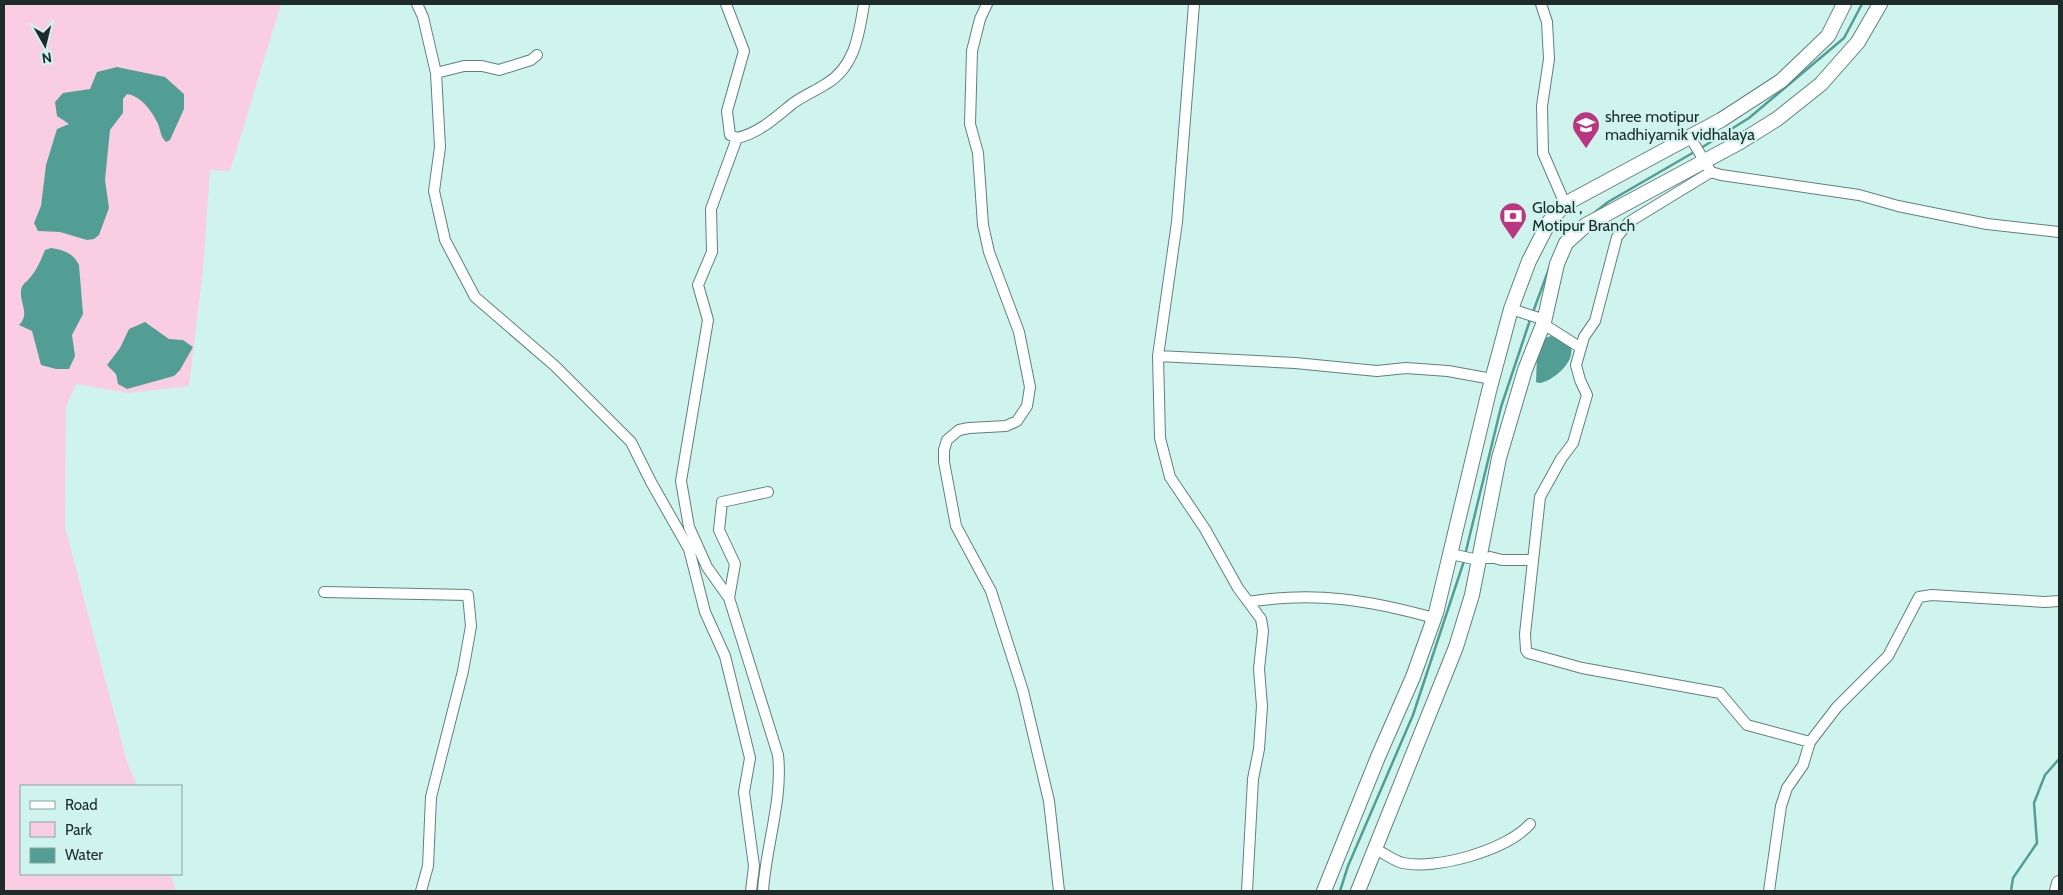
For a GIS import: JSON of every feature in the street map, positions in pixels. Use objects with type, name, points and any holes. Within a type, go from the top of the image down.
[{"type":"main road","points":[[1324,891],[1378,757],[1413,678],[1434,618],[1492,379],[1517,311],[1529,261],[1549,222],[1565,204],[1659,151],[1692,141],[1781,81],[1828,36],[1844,4]]},
{"type":"main road","points":[[1358,891],[1456,647],[1472,595],[1499,458],[1542,320],[1557,264],[1566,243],[1586,225],[1702,157],[1740,142],[1777,119],[1821,84],[1858,42],[1880,4]]},
{"type":"main road","points":[[2057,891],[2059,883]]},
{"type":"street","points":[[417,4],[423,17],[436,73],[440,147],[434,191],[445,240],[475,297],[555,366],[631,442],[650,482],[689,549],[705,612],[725,656],[750,758],[744,792],[754,866],[751,891]]},
{"type":"street","points":[[726,4],[744,51],[727,111],[730,135],[737,138],[746,136],[771,122],[794,102],[840,74],[856,44],[864,4]]},
{"type":"street","points":[[987,4],[980,19],[972,51],[970,124],[978,153],[984,225],[989,252],[1019,332],[1030,387],[1026,406],[1017,421],[1006,426],[959,430],[947,440],[944,450],[944,462],[956,526],[991,591],[1023,691],[1049,801],[1059,891]]},
{"type":"street","points":[[1194,4],[1177,222],[1158,356],[1160,438],[1170,478],[1205,528],[1238,588],[1261,620],[1263,631],[1259,669],[1262,706],[1259,749],[1253,779],[1247,891]]},
{"type":"street","points":[[1541,4],[1546,22],[1549,59],[1542,106],[1543,153],[1565,204]]},
{"type":"street","points":[[436,73],[464,66],[482,66],[499,70],[531,60],[537,55]]},
{"type":"street","points":[[737,138],[711,209],[712,252],[698,285],[708,320],[680,481],[689,527],[707,567],[729,598],[778,754],[780,779],[765,866],[763,891]]},
{"type":"street","points":[[1692,141],[1711,172]]},
{"type":"street","points":[[1810,742],[1747,724],[1720,692],[1582,668],[1526,650],[1525,634],[1540,497],[1561,459],[1573,444],[1588,395],[1580,380],[1576,364],[1584,337],[1594,321],[1617,237],[1629,222],[1711,172],[1860,195],[1898,206],[1987,224],[2059,232]]},
{"type":"street","points":[[1517,311],[1542,320],[1563,338],[1581,348]]},
{"type":"street","points":[[1158,356],[1295,363],[1377,371],[1406,368],[1448,371],[1492,379]]},
{"type":"street","points":[[729,598],[734,564],[719,530],[722,502],[768,492]]},
{"type":"street","points":[[1451,554],[1478,560],[1490,557],[1502,560],[1533,560]]},
{"type":"street","points":[[324,592],[468,595],[471,626],[431,797],[428,866],[421,891]]},
{"type":"street","points":[[1769,891],[1781,806],[1787,788],[1802,765],[1810,742],[1837,707],[1888,656],[1919,597],[1932,595],[2045,602],[2059,601]]},
{"type":"street","points":[[1248,602],[1305,596],[1343,597],[1434,618]]},
{"type":"street","points":[[1375,849],[1402,863],[1445,863],[1501,844],[1530,824]]},
{"type":"green space","points":[[4,4],[281,4],[230,171],[210,170],[203,269],[189,386],[128,393],[76,384],[66,407],[65,527],[126,758],[137,785],[20,785],[20,875],[171,875],[176,891],[4,891]]},
{"type":"water","points":[[117,67],[165,77],[184,94],[184,109],[170,140],[166,142],[164,140],[156,119],[146,105],[132,95],[127,94],[123,99],[123,113],[110,130],[105,180],[109,208],[99,235],[94,239],[87,240],[60,232],[38,231],[34,223],[41,206],[46,165],[57,129],[69,124],[57,116],[55,102],[63,93],[90,89],[97,72]]},
{"type":"water","points":[[51,248],[68,253],[79,265],[83,314],[72,335],[75,356],[69,369],[56,369],[41,365],[32,331],[19,325],[24,317],[21,296],[22,287],[35,270],[45,250]]},
{"type":"water","points":[[145,322],[169,339],[183,340],[193,347],[180,370],[174,376],[127,389],[118,384],[116,374],[107,365],[120,348],[129,329]]},
{"type":"water","points":[[1551,336],[1568,344],[1571,348],[1570,359],[1556,375],[1539,383],[1536,382],[1537,356],[1545,338]]},
{"type":"waterway","points":[[1701,148],[1749,118],[1844,38],[1862,4]]},
{"type":"waterway","points":[[1594,213],[1608,202],[1696,151]]},
{"type":"waterway","points":[[1533,312],[1550,266]]},
{"type":"waterway","points":[[1465,555],[1501,407],[1531,317]]},
{"type":"waterway","points":[[1340,891],[1348,866],[1413,715],[1464,561]]},
{"type":"waterway","points":[[2011,891],[2013,878],[2037,843],[2034,803],[2045,775],[2059,759]]},
{"type":"place","name":"shree motipur madhiyamik vidhalaya","points":[[1586,149]]},
{"type":"place","name":"Global , Motipur Branch","points":[[1513,240]]}]
